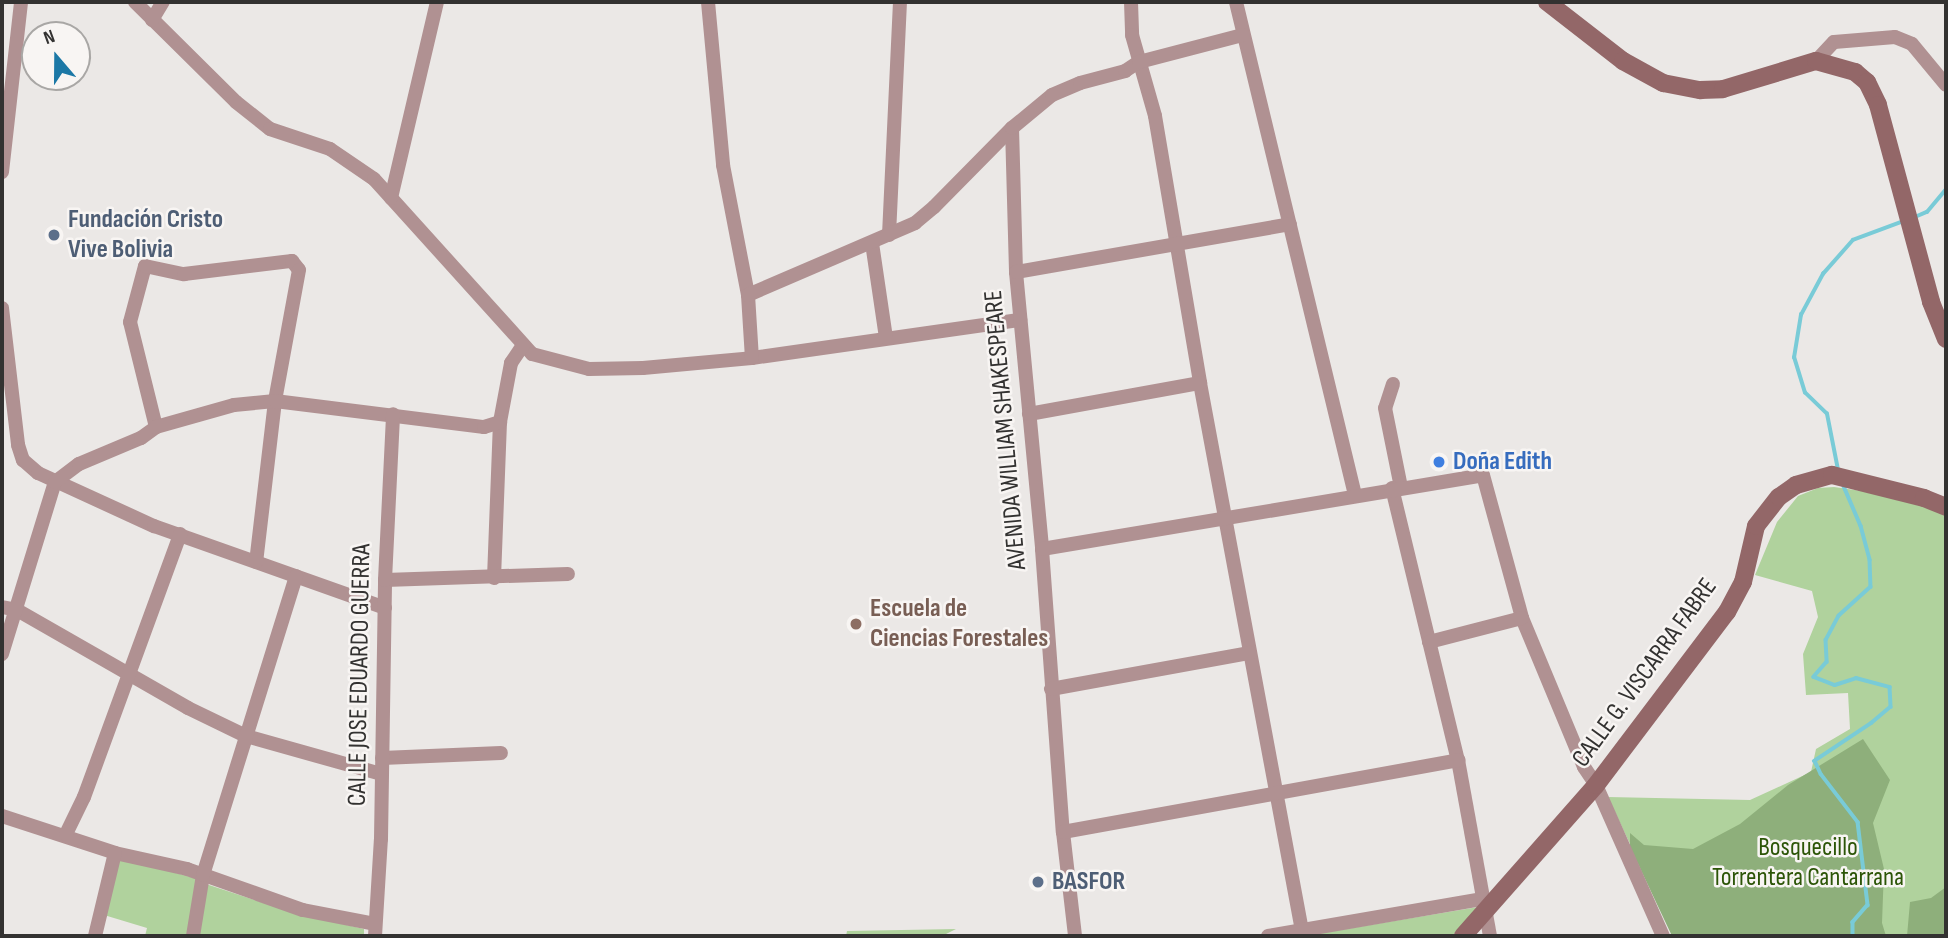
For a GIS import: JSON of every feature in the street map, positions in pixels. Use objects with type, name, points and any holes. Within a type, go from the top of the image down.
[{"type":"street","points":[[2,172],[22,2]]},
{"type":"street","points":[[135,2],[236,102],[270,129],[330,149],[374,179],[531,354],[589,369],[752,358],[1020,320]]},
{"type":"street","points":[[152,20],[163,2]]},
{"type":"street","points":[[391,198],[437,2]]},
{"type":"street","points":[[708,2],[723,165],[748,295],[752,358]]},
{"type":"street","points":[[889,235],[900,2]]},
{"type":"street","points":[[1131,2],[1132,35],[1155,116],[1200,383],[1302,933]]},
{"type":"street","points":[[1236,2],[1355,495]]},
{"type":"street","points":[[1547,2],[1623,61],[1663,83],[1700,90],[1723,89],[1816,61],[1835,42],[1895,37],[1912,44],[1946,85]]},
{"type":"street","points":[[748,295],[915,223],[1012,128],[1052,95],[1080,83],[1125,71],[1139,62],[1243,35]]},
{"type":"street","points":[[1816,61],[1855,72],[1867,82],[1878,105],[1931,302],[1946,339]]},
{"type":"street","name":"AVENIDA WILLIAM SHAKESPEARE","points":[[1012,128],[1016,272],[1042,549],[1063,832],[1075,936]]},
{"type":"street","points":[[1016,272],[1290,225]]},
{"type":"street","points":[[872,243],[886,338]]},
{"type":"street","points":[[156,427],[130,322],[145,266],[184,274],[292,261],[299,271],[275,401],[256,562]]},
{"type":"street","points":[[2,308],[18,444],[23,460],[38,473],[154,526],[385,608]]},
{"type":"street","points":[[494,578],[500,422],[511,363],[523,345]]},
{"type":"street","points":[[1029,414],[1200,383]]},
{"type":"street","points":[[1393,384],[1385,408],[1396,488],[1458,760],[1490,936]]},
{"type":"street","points":[[2,654],[55,482],[79,464],[141,438],[156,427],[234,405],[275,401],[484,427],[500,422]]},
{"type":"street","name":"CALLE JOSE EDUARDO GUERRA","points":[[374,930],[383,758],[385,580],[393,414]]},
{"type":"street","points":[[1042,549],[1483,475],[1522,618],[1584,767],[1596,785],[1663,936]]},
{"type":"street","name":"CALLE G. VISCARRA FABRE","points":[[1463,936],[1484,905],[1596,785],[1727,612],[1743,582],[1756,526],[1768,508],[1796,485],[1840,476],[1946,507]]},
{"type":"street","points":[[66,834],[84,797],[180,534]]},
{"type":"street","points":[[385,580],[568,575]]},
{"type":"street","points":[[193,936],[203,875],[296,576]]},
{"type":"street","points":[[2,607],[17,610],[188,708],[246,736],[381,774]]},
{"type":"street","points":[[1429,642],[1522,618]]},
{"type":"street","points":[[1051,689],[1250,653]]},
{"type":"street","points":[[383,758],[500,753]]},
{"type":"street","points":[[1063,832],[1458,760]]},
{"type":"street","points":[[2,816],[66,834],[116,853],[203,875],[303,910],[374,930]]},
{"type":"street","points":[[95,936],[116,853]]},
{"type":"street","points":[[1268,936],[1484,905]]},
{"type":"green space","points":[[1834,487],[1917,499],[1946,511],[1946,936],[1673,936],[1608,797],[1750,800],[1811,772],[1816,749],[1850,729],[1848,693],[1806,695],[1803,654],[1818,617],[1812,591],[1755,575],[1777,522],[1798,496],[1818,488]]},
{"type":"green space","name":"Bosquecillo Torrentera Cantarrana","points":[[1863,739],[1890,780],[1873,823],[1884,869],[1882,923],[1886,936],[1672,936],[1630,847],[1630,833],[1644,845],[1693,849],[1740,824],[1788,785]]},
{"type":"green space","points":[[118,857],[198,879],[188,936],[145,936],[147,928],[104,915]]},
{"type":"green space","points":[[206,884],[294,913],[364,929],[364,936],[198,936]]},
{"type":"green space","name":"Bosquecillo Torrentera Cantarrana","points":[[1946,887],[1946,936],[1907,936],[1910,902],[1931,898]]},
{"type":"green space","points":[[1478,907],[1452,936],[1310,935]]},
{"type":"green space","points":[[956,929],[942,936],[846,936],[847,931]]},
{"type":"waterway","points":[[1915,217],[1927,212],[1946,189]]},
{"type":"waterway","points":[[1838,470],[1827,414],[1805,393],[1794,358],[1801,315],[1823,274],[1853,240],[1904,221]]},
{"type":"waterway","points":[[1843,484],[1861,526],[1870,560],[1871,587],[1839,616],[1826,640],[1827,662],[1814,677],[1835,685],[1856,678],[1890,687],[1891,707],[1815,761],[1821,774],[1858,822],[1868,905],[1853,922],[1853,936]]},
{"type":"place","name":"Fundación Cristo Vive Bolivia","points":[[54,235]]},
{"type":"place","name":"Doña Edith","points":[[1439,462]]},
{"type":"place","name":"Escuela de Ciencias Forestales","points":[[856,624]]},
{"type":"place","name":"BASFOR","points":[[1038,882]]}]
